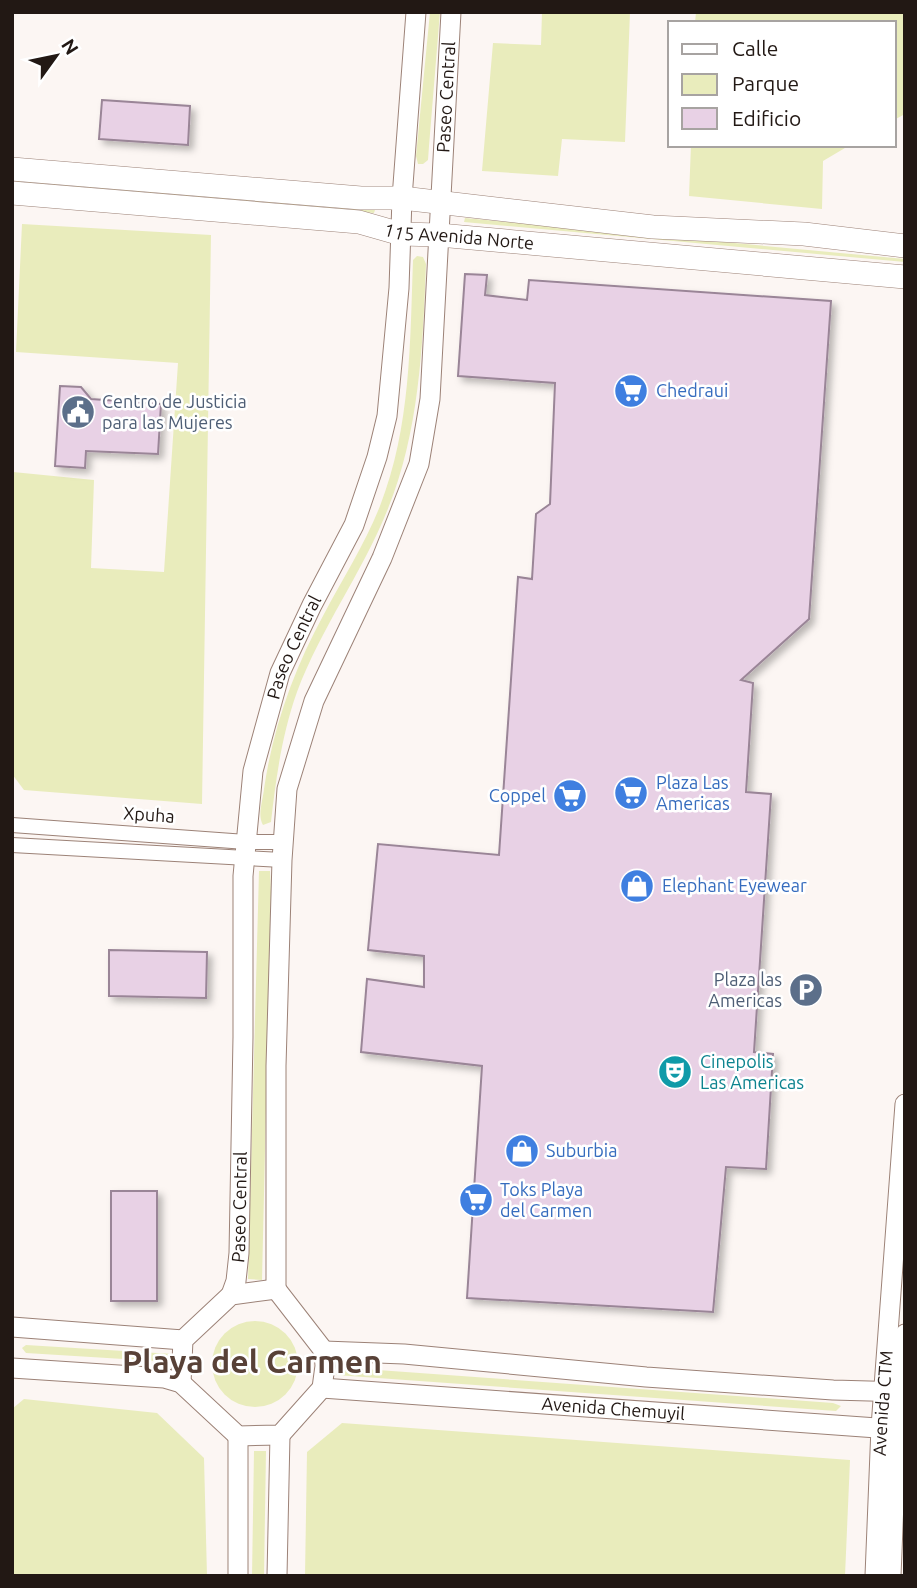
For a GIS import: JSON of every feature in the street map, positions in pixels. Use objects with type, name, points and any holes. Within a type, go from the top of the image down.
[{"type":"main road","name":"Paseo Central","points":[[231,1294],[236,1281],[239,1253],[245,849],[253,771],[280,673],[354,525],[377,457],[387,415],[399,288],[402,198],[416,12]]},
{"type":"main road","name":"Paseo Central","points":[[275,1289],[276,1066],[282,851],[287,789],[314,701],[382,558],[419,464],[430,400],[451,12]]},
{"type":"main road","name":"115 Avenida Norte","points":[[12,169],[361,198],[402,198],[653,226],[804,234],[905,246]]},
{"type":"main road","name":"115 Avenida Norte","points":[[12,193],[359,222],[401,234],[439,235],[905,277]]},
{"type":"main road","name":"Avenida CTM","points":[[875,1576],[897,1391],[905,1104]]},
{"type":"main road","points":[[181,1383],[183,1340],[231,1294],[275,1289],[324,1351],[322,1388],[280,1435],[277,1576]]},
{"type":"main road","points":[[12,1327],[183,1340]]},
{"type":"main road","name":"Avenida CTM","points":[[897,1391],[905,1334]]},
{"type":"main road","name":"Avenida Chemuyil","points":[[324,1351],[404,1354],[660,1378],[834,1390],[897,1391]]},
{"type":"main road","points":[[12,1368],[164,1378],[181,1383],[238,1436],[280,1435]]},
{"type":"main road","name":"Avenida Chemuyil","points":[[322,1388],[894,1428]]},
{"type":"main road","name":"Avenida CTM","points":[[891,1576],[894,1428]]},
{"type":"main road","points":[[237,1576],[238,1436]]},
{"type":"street","name":"Xpuha","points":[[12,825],[245,849]]},
{"type":"street","name":"Xpuha","points":[[12,845],[282,851]]},
{"type":"green space","points":[[430,12],[440,12],[428,160],[418,164],[416,156]]},
{"type":"green space","points":[[542,12],[630,12],[625,142],[562,139],[558,176],[482,171],[493,43],[541,45]]},
{"type":"green space","points":[[696,12],[905,12],[905,114],[896,119],[896,21],[695,21]]},
{"type":"green space","points":[[691,147],[847,147],[823,161],[822,209],[689,196]]},
{"type":"green space","points":[[16,178],[375,210],[374,213],[16,182]]},
{"type":"green space","points":[[465,218],[905,259],[905,262],[464,222]]},
{"type":"green space","points":[[22,224],[211,235],[202,804],[24,790],[12,774],[13,472],[94,480],[91,568],[164,572],[178,363],[16,352]]},
{"type":"green space","points":[[417,256],[423,257],[426,264],[423,326],[413,421],[398,482],[377,534],[318,645],[297,692],[283,740],[271,822],[263,825],[260,812],[268,766],[294,677],[313,635],[374,520],[390,476],[398,446],[407,384],[413,260]]},
{"type":"green space","points":[[259,871],[270,871],[271,892],[262,1280],[248,1279]]},
{"type":"green space","points":[[255,1321],[271,1325],[285,1334],[294,1348],[298,1364],[294,1380],[285,1394],[271,1403],[255,1407],[239,1403],[225,1394],[216,1380],[212,1364],[216,1348],[225,1334],[239,1325]]},
{"type":"green space","points":[[26,1345],[173,1354],[172,1362],[26,1353],[22,1348]]},
{"type":"green space","points":[[336,1367],[833,1403],[841,1406],[836,1411],[336,1375]]},
{"type":"green space","points":[[24,1399],[157,1413],[204,1458],[207,1576],[12,1576],[12,1409]]},
{"type":"green space","points":[[342,1423],[850,1460],[845,1576],[305,1576],[307,1452]]},
{"type":"green space","points":[[254,1451],[266,1451],[264,1576],[252,1576]]},
{"type":"building","points":[[102,100],[190,106],[188,145],[99,139]]},
{"type":"building","name":"Plaza Las Americas","points":[[465,274],[487,275],[485,295],[527,300],[529,280],[831,301],[809,619],[741,680],[753,683],[746,792],[771,794],[754,1052],[773,1054],[766,1169],[726,1167],[713,1312],[467,1298],[482,1066],[361,1052],[367,979],[424,987],[424,956],[368,950],[378,844],[499,855],[518,577],[532,579],[536,514],[550,504],[555,383],[458,376]]},
{"type":"building","points":[[60,386],[81,387],[91,399],[161,404],[158,454],[86,451],[85,468],[55,466]]},
{"type":"building","points":[[109,950],[207,952],[206,998],[109,996]]},
{"type":"building","points":[[111,1191],[157,1191],[157,1301],[111,1301]]},
{"type":"place","name":"Chedraui","points":[[631,391]]},
{"type":"place","name":"Centro de Justicia para las Mujeres","points":[[78,412]]},
{"type":"place","name":"Plaza Las Americas","points":[[631,793]]},
{"type":"place","name":"Coppel","points":[[570,796]]},
{"type":"place","name":"Elephant Eyewear","points":[[637,886]]},
{"type":"place","name":"Plaza las Americas","points":[[806,990]]},
{"type":"place","name":"Cinepolis Las Americas","points":[[675,1072]]},
{"type":"place","name":"Suburbia","points":[[522,1151]]},
{"type":"place","name":"Toks Playa del Carmen","points":[[476,1200]]},
{"type":"district","name":"Playa del Carmen","points":[[252,1362]]}]
